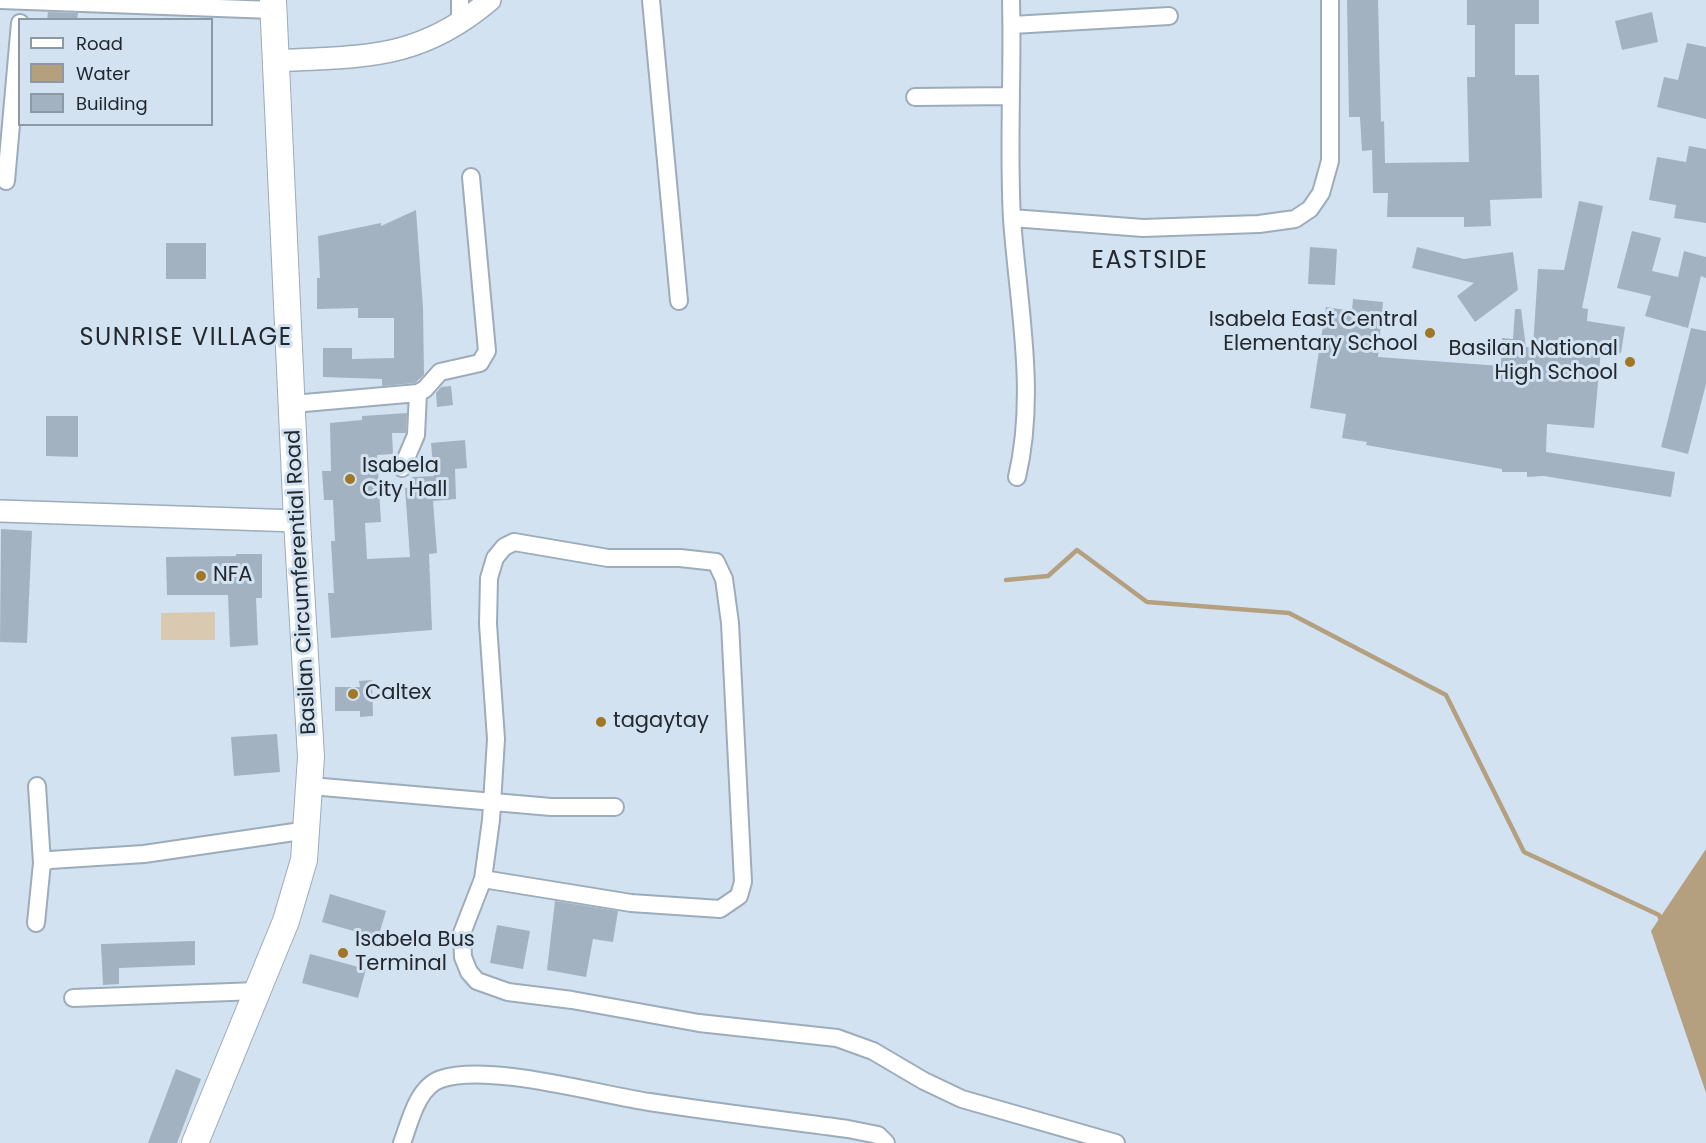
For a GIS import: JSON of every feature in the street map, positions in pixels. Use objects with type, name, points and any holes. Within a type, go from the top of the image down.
[{"type":"main road","name":"Basilan Circumferential Road","points":[[195,1143],[297,892],[308,830],[311,786],[273,5]]},
{"type":"street","points":[[0,0],[20,15],[273,5]]},
{"type":"street","points":[[460,0],[460,24]]},
{"type":"street","points":[[274,61],[387,54],[416,46],[460,24],[490,0]]},
{"type":"street","points":[[651,0],[679,301]]},
{"type":"street","points":[[1011,0],[1012,218],[1025,359],[1023,439],[1017,477]]},
{"type":"street","points":[[1012,218],[1143,228],[1259,224],[1295,219],[1310,208],[1321,194],[1330,161],[1330,0]]},
{"type":"street","points":[[1012,25],[1169,16]]},
{"type":"street","points":[[6,181],[18,39]]},
{"type":"street","points":[[915,97],[1010,96]]},
{"type":"street","points":[[293,404],[418,393],[425,389],[440,372],[480,363],[487,351],[471,177]]},
{"type":"street","points":[[402,468],[416,435],[418,393]]},
{"type":"street","points":[[0,511],[297,521]]},
{"type":"street","points":[[483,879],[631,903],[720,909],[739,896],[743,882],[730,623],[724,579],[716,562],[680,558],[608,558],[514,542],[504,547],[495,558],[489,578],[488,624],[496,740],[483,879],[462,933],[463,957],[469,972],[477,981],[488,986],[699,1023],[837,1038],[873,1050],[924,1082],[962,1099],[1066,1131],[1116,1143]]},
{"type":"street","points":[[36,923],[42,863],[37,786]]},
{"type":"street","points":[[311,786],[551,807],[615,807]]},
{"type":"street","points":[[42,863],[50,860],[144,854],[308,830]]},
{"type":"street","points":[[73,998],[257,990]]},
{"type":"street","points":[[402,1143],[417,1102],[425,1091],[440,1079],[477,1075],[521,1078],[648,1102],[848,1129],[878,1135],[886,1143]]},
{"type":"shaded area","points":[[215,612],[215,640],[161,640],[161,613]]},
{"type":"water","points":[[1706,849],[1706,1093],[1651,931]]},
{"type":"building","points":[[1347,0],[1378,0],[1381,122],[1384,121],[1385,163],[1469,162],[1467,77],[1475,77],[1475,25],[1467,25],[1467,0],[1539,0],[1539,24],[1515,24],[1515,75],[1539,75],[1542,198],[1490,200],[1491,226],[1464,227],[1464,217],[1387,217],[1388,193],[1373,193],[1372,150],[1362,151],[1360,117],[1349,117]]},
{"type":"building","points":[[48,12],[78,13],[77,18],[47,18]]},
{"type":"building","points":[[1652,12],[1658,42],[1622,50],[1615,21]]},
{"type":"building","points":[[1687,43],[1706,47],[1706,119],[1657,107],[1664,77],[1678,80]]},
{"type":"building","points":[[1689,146],[1706,149],[1706,223],[1674,218],[1676,205],[1649,200],[1657,157],[1686,162]]},
{"type":"building","points":[[1579,201],[1603,206],[1582,308],[1588,309],[1587,321],[1625,327],[1621,353],[1601,349],[1594,428],[1547,424],[1546,452],[1675,472],[1671,497],[1544,476],[1527,477],[1527,472],[1502,472],[1502,469],[1366,445],[1367,442],[1342,438],[1346,414],[1310,408],[1326,307],[1352,311],[1353,299],[1383,302],[1378,357],[1501,366],[1502,338],[1513,339],[1515,309],[1521,309],[1526,347],[1533,347],[1538,269],[1564,270]]},
{"type":"building","points":[[416,210],[423,308],[424,375],[415,383],[382,386],[382,379],[323,377],[323,348],[352,348],[352,359],[394,358],[394,318],[358,318],[358,308],[317,309],[317,278],[320,278],[318,236],[381,223],[381,226]]},
{"type":"building","points":[[1632,231],[1661,238],[1652,271],[1678,277],[1684,251],[1706,257],[1706,278],[1701,276],[1688,328],[1645,316],[1651,296],[1617,288]]},
{"type":"building","points":[[166,243],[206,243],[206,279],[166,279]]},
{"type":"building","points":[[1310,247],[1337,249],[1335,285],[1308,284]]},
{"type":"building","points":[[1417,247],[1464,259],[1513,252],[1518,290],[1475,322],[1457,296],[1474,283],[1412,268]]},
{"type":"building","points":[[1691,328],[1706,331],[1706,384],[1688,454],[1661,447]]},
{"type":"building","points":[[451,386],[453,405],[437,407],[436,393],[441,387]]},
{"type":"building","points":[[407,413],[406,433],[392,433],[393,454],[377,455],[381,522],[365,523],[367,559],[410,557],[405,488],[412,487],[412,477],[434,476],[431,443],[465,440],[467,468],[455,469],[456,499],[433,501],[437,553],[429,554],[432,630],[331,638],[328,593],[334,593],[331,541],[335,541],[333,500],[324,500],[322,471],[331,471],[330,423],[362,420],[362,416]]},
{"type":"building","points":[[46,416],[78,416],[78,457],[46,456]]},
{"type":"building","points":[[1,529],[32,531],[27,643],[0,642]]},
{"type":"building","points":[[236,554],[262,554],[262,598],[256,598],[258,645],[230,647],[228,595],[167,595],[166,557],[236,556]]},
{"type":"building","points":[[372,680],[373,716],[360,717],[360,711],[335,711],[335,687],[360,687],[359,681]]},
{"type":"building","points":[[277,734],[280,772],[234,776],[231,737]]},
{"type":"building","points":[[330,894],[386,911],[378,938],[322,922]]},
{"type":"building","points":[[555,901],[618,911],[613,942],[593,939],[586,977],[547,970]]},
{"type":"building","points":[[497,925],[530,931],[523,969],[490,963]]},
{"type":"building","points":[[195,941],[195,965],[119,968],[119,984],[103,985],[101,944]]},
{"type":"building","points":[[310,954],[366,969],[358,998],[302,983]]},
{"type":"building","points":[[176,1069],[201,1079],[177,1143],[148,1143]]},
{"type":"waterway","points":[[1006,580],[1048,576],[1077,550],[1147,602],[1289,613],[1446,695],[1524,852],[1659,915],[1662,922]]},
{"type":"place","name":"Isabela East Central Elementary School","points":[[1430,333]]},
{"type":"place","name":"Basilan National High School","points":[[1630,362]]},
{"type":"place","name":"Isabela City Hall","points":[[350,479]]},
{"type":"place","name":"NFA","points":[[201,576]]},
{"type":"place","name":"Caltex","points":[[353,694]]},
{"type":"place","name":"tagaytay","points":[[601,722]]},
{"type":"place","name":"Isabela Bus Terminal","points":[[343,953]]},
{"type":"district","name":"EASTSIDE","points":[[1150,262]]},
{"type":"district","name":"SUNRISE VILLAGE","points":[[186,339]]}]
